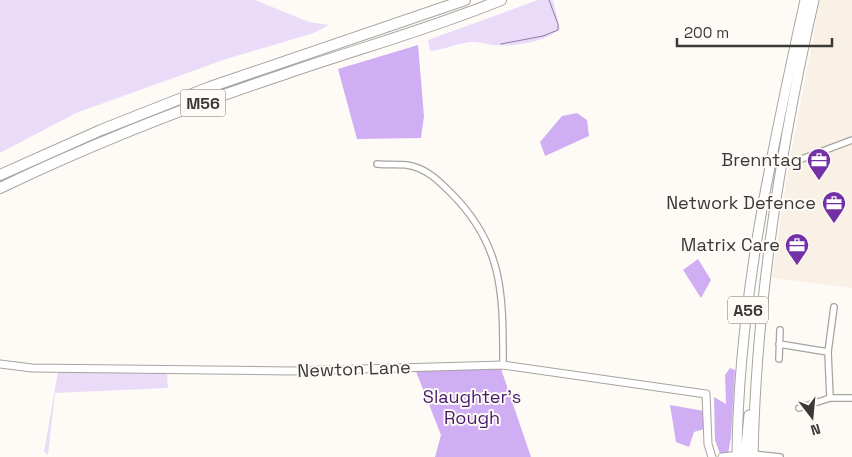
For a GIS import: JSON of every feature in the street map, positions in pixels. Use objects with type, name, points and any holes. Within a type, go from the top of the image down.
[{"type":"highway","name":"M56","points":[[0,175],[100,130],[202,90],[407,22],[465,0]]},
{"type":"highway","name":"M56","points":[[0,188],[106,141],[190,108],[411,33],[500,0]]},
{"type":"highway","name":"A56","points":[[745,456],[739,399],[746,322],[771,164],[805,0]]},
{"type":"highway","name":"A56","points":[[745,456],[763,292],[782,165],[801,56],[814,0]]},
{"type":"street","points":[[771,164],[782,165],[852,140]]},
{"type":"street","points":[[377,164],[408,165],[431,174],[464,206],[490,246],[501,292],[504,365]]},
{"type":"street","points":[[830,398],[828,352],[834,307]]},
{"type":"street","points":[[779,359],[780,330]]},
{"type":"street","points":[[779,344],[828,352]]},
{"type":"street","name":"Newton Lane","points":[[0,364],[40,368],[276,371],[504,365],[706,394],[708,444],[712,457]]},
{"type":"street","points":[[799,408],[830,398],[852,398]]},
{"type":"street","points":[[722,457],[780,457]]},
{"type":"shaded area","points":[[0,0],[255,0],[309,22],[329,25],[314,33],[226,59],[76,113],[0,153]]},
{"type":"shaded area","points":[[538,0],[553,0],[560,29],[554,34],[529,43],[491,45],[471,42],[430,51],[428,40]]},
{"type":"shaded area","points":[[820,0],[852,0],[852,288],[772,278],[789,164]]},
{"type":"shaded area","points":[[58,371],[167,373],[168,388],[55,393],[48,455],[44,452]]},
{"type":"green space","points":[[418,45],[424,116],[421,138],[357,139],[338,69]]},
{"type":"green space","points":[[577,113],[587,120],[589,136],[545,156],[540,142],[562,116]]},
{"type":"green space","points":[[698,259],[711,280],[701,298],[683,270]]},
{"type":"green space","name":"Slaughter's Rough","points":[[500,366],[531,457],[435,457],[441,435],[415,369]]},
{"type":"green space","points":[[730,368],[735,370],[731,437],[728,454],[720,454],[715,440],[714,397],[726,404],[725,375]]},
{"type":"green space","points":[[670,405],[704,411],[704,429],[694,432],[689,447],[676,442]]},
{"type":"waterway","points":[[501,44],[543,36],[558,30],[558,24],[549,0]]},
{"type":"place","name":"Brenntag","points":[[819,181]]},
{"type":"place","name":"Network Defence","points":[[834,224]]},
{"type":"place","name":"Matrix Care","points":[[797,266]]}]
